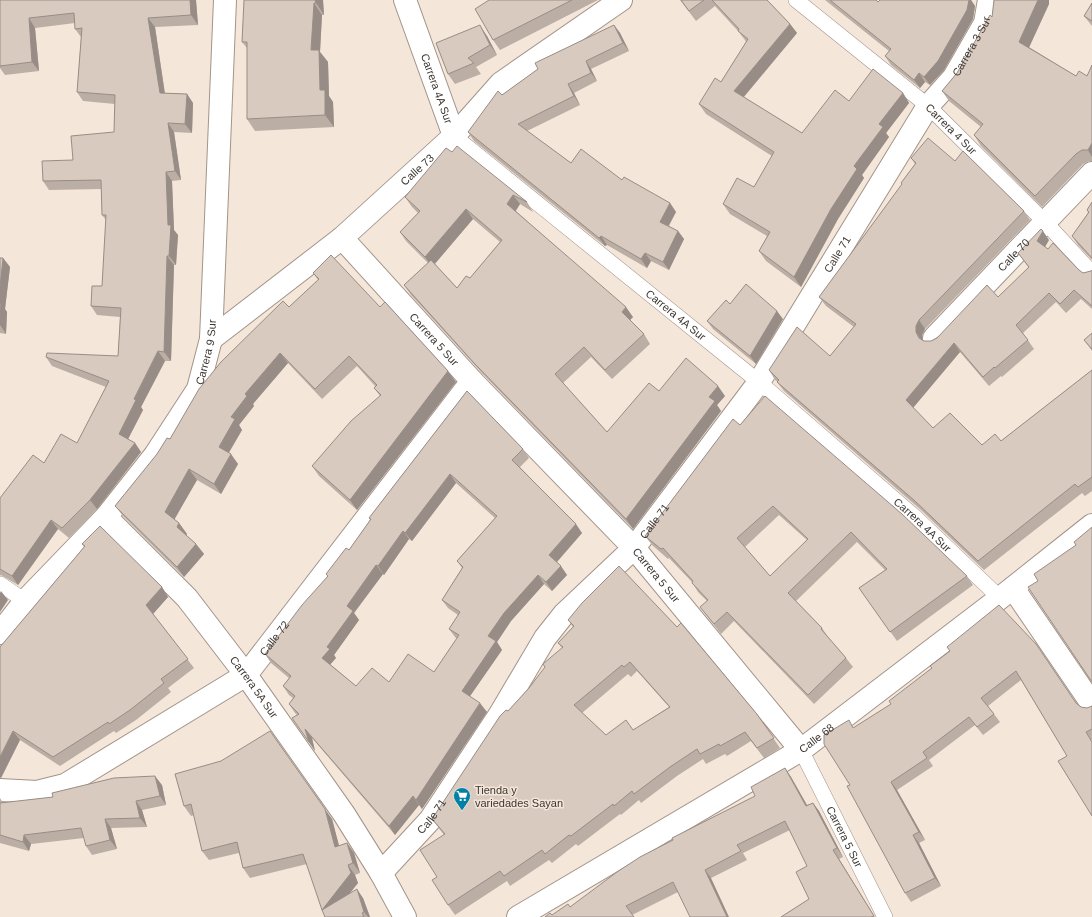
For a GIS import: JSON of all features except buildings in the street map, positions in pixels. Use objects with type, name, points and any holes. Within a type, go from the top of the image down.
[{"type":"street","name":"Carrera 9 Sur","points":[[0,633],[26,601],[106,517],[155,455],[198,389],[211,339],[225,0]]},
{"type":"street","name":"Carrera 4A Sur","points":[[405,0],[454,136]]},
{"type":"street","name":"Calle 73","points":[[211,339],[342,238],[454,136],[501,83],[621,0]]},
{"type":"street","name":"Carrera 3 Sur","points":[[928,106],[954,77],[985,23],[989,0]]},
{"type":"street","name":"Calle 71","points":[[381,873],[430,820],[500,714],[545,638],[564,614],[634,548],[758,382],[928,106]]},
{"type":"street","name":"Calle 70","points":[[934,338],[1092,173]]},
{"type":"street","name":"Carrera 5 Sur","points":[[342,238],[472,381],[634,548],[801,750]]},
{"type":"street","name":"Calle 72","points":[[0,790],[37,792],[65,785],[246,675],[472,381]]},
{"type":"street","name":"Carrera 5A Sur","points":[[106,517],[187,598],[246,675],[344,814],[381,873]]},
{"type":"street","name":"Calle 68","points":[[518,917],[801,750],[1092,525]]},
{"type":"street","name":"Carrera 4A Sur","points":[[1006,593],[1092,704]]},
{"type":"street","points":[[381,873],[405,917]]},
{"type":"lane","name":"Carrera 4 Sur","points":[[796,0],[928,106],[1046,222],[1092,273]]},
{"type":"lane","name":"Carrera 4A Sur","points":[[454,136],[758,382],[1006,593]]},
{"type":"lane","points":[[0,584],[26,601]]},
{"type":"lane","name":"Carrera 5 Sur","points":[[801,750],[885,917]]},
{"type":"place","name":"Tienda y variedades Sayan","points":[[462,811]]}]
